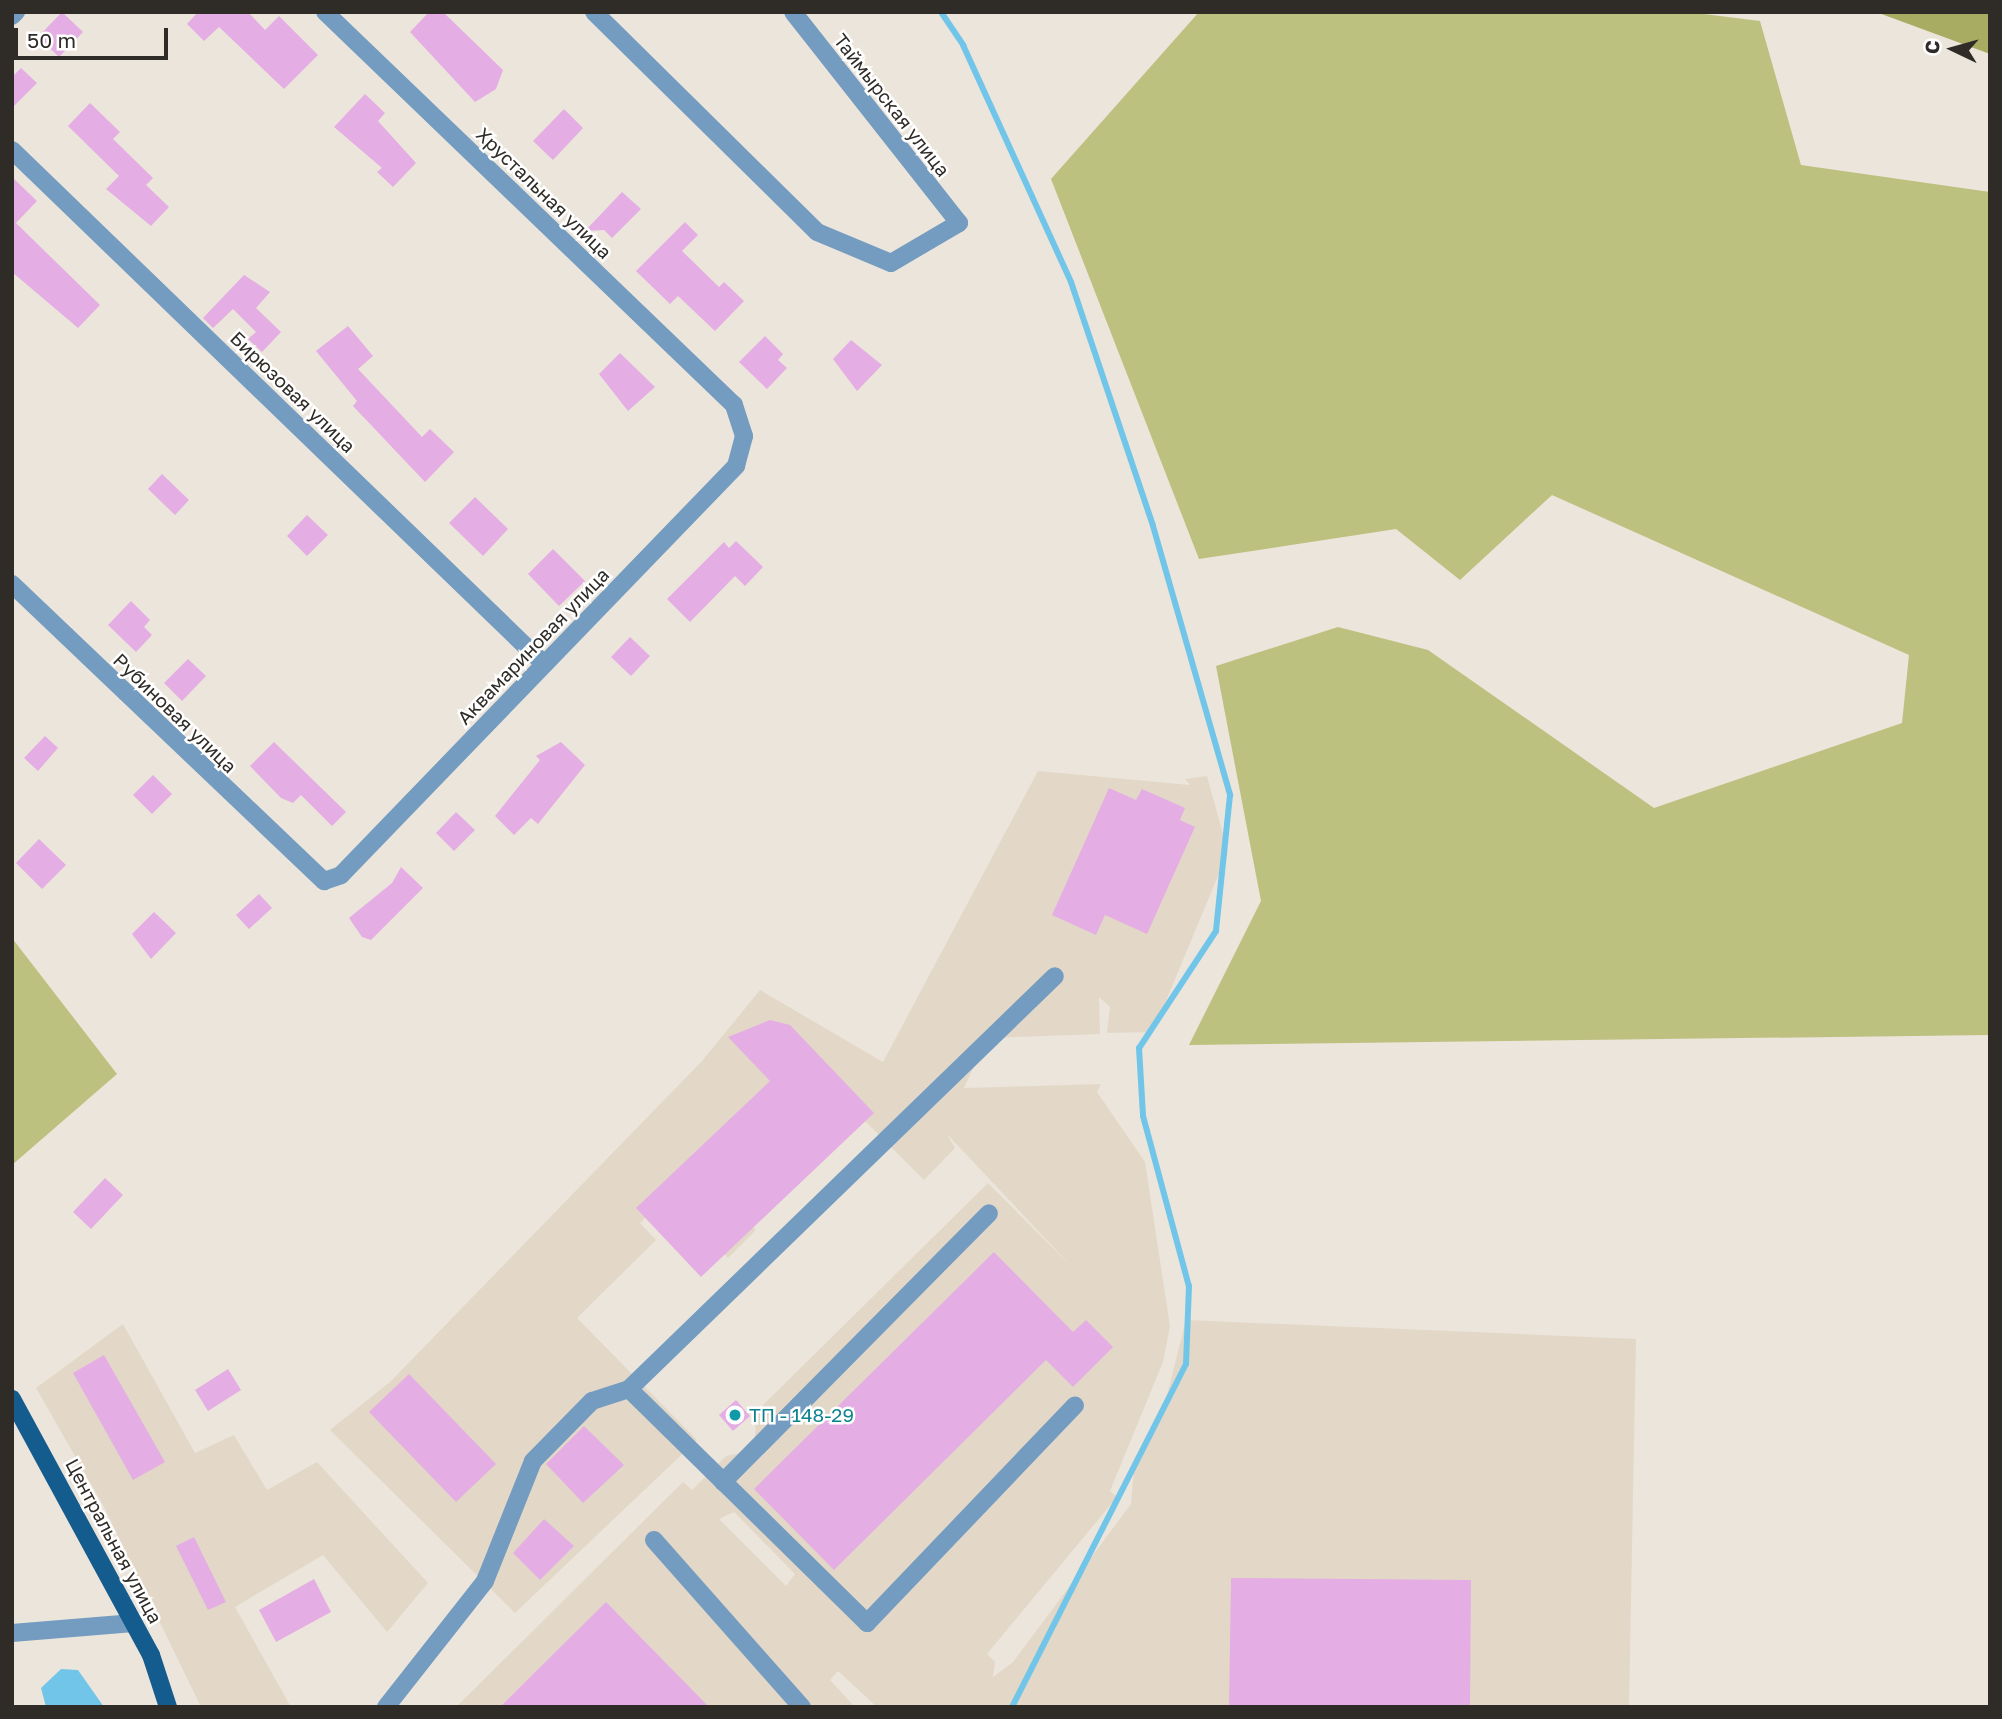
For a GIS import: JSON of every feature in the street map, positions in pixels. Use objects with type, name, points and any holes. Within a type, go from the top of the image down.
[{"type":"main road","name":"Центральная улица","points":[[12,1399],[134,1623],[168,1707]]},
{"type":"street","name":"Хрустальная улица","points":[[325,12],[734,405]]},
{"type":"street","name":"Таймырская улица","points":[[594,12],[817,232],[891,263],[959,223],[793,12]]},
{"type":"street","name":"Бирюзовая улица","points":[[12,150],[544,664]]},
{"type":"street","name":"Аквамариновая улица","points":[[309,872],[324,881],[341,875],[736,466],[744,436],[734,405]]},
{"type":"street","name":"Рубиновая улица","points":[[12,584],[309,872]]},
{"type":"street","points":[[386,1707],[485,1581],[533,1461],[593,1401],[629,1389],[1055,976]]},
{"type":"street","points":[[723,1482],[989,1213]]},
{"type":"street","points":[[629,1389],[867,1623],[1075,1405]]},
{"type":"street","points":[[654,1540],[802,1707]]},
{"type":"street","points":[[12,1633],[134,1623]]},
{"type":"shaded area","points":[[1038,771],[1190,785],[1185,779],[1207,776],[1228,852],[1153,1032],[1107,1033],[1110,1007],[1099,997],[1100,1034],[987,1038],[964,1088],[1101,1084],[1097,1092],[1145,1162],[1170,1326],[1163,1362],[1110,1491],[1117,1497],[987,1654],[995,1662],[993,1677],[1013,1662],[1131,1504],[1134,1468],[1166,1399],[1186,1320],[1636,1339],[1629,1707],[877,1707],[838,1671],[830,1680],[855,1707],[456,1707],[683,1482],[692,1490],[726,1456],[741,1453],[755,1440],[756,1412],[988,1183],[1073,1268],[947,1134],[955,1148],[924,1180],[836,1092],[725,1199],[756,1230],[728,1258],[667,1197],[640,1223],[656,1240],[577,1318],[697,1440],[515,1613],[330,1430],[390,1382],[702,1061],[760,990],[883,1062]],"holes":[[[734,1512],[795,1574],[786,1586],[719,1519]]]},
{"type":"shaded area","points":[[123,1324],[195,1453],[234,1435],[267,1490],[317,1462],[428,1583],[387,1632],[323,1555],[235,1607],[291,1707],[201,1707],[103,1505],[36,1388]]},
{"type":"green space","points":[[1199,12],[1688,12],[1760,21],[1801,165],[1990,192],[1990,1035],[1189,1045],[1261,901],[1216,666],[1338,627],[1428,650],[1654,808],[1902,723],[1909,655],[1552,495],[1460,580],[1396,529],[1199,559],[1051,179]]},
{"type":"green space","points":[[1876,12],[1990,12],[1990,54]]},
{"type":"green space","points":[[12,938],[117,1074],[12,1165]]},
{"type":"water","points":[[61,1669],[78,1670],[104,1707],[46,1707],[41,1688]]},
{"type":"building","points":[[62,12],[83,32],[59,57],[38,37]]},
{"type":"building","points":[[198,12],[248,12],[265,30],[279,16],[318,55],[284,89],[219,27],[204,41],[187,24]]},
{"type":"building","points":[[429,12],[443,12],[503,70],[496,89],[475,102],[410,32]]},
{"type":"building","points":[[21,68],[37,83],[12,108],[12,77]]},
{"type":"building","points":[[365,94],[385,113],[378,121],[416,163],[393,187],[377,172],[382,168],[334,127]]},
{"type":"building","points":[[90,103],[120,132],[113,139],[153,178],[146,185],[169,207],[151,226],[106,189],[119,176],[68,126]]},
{"type":"building","points":[[564,109],[583,128],[553,160],[533,141]]},
{"type":"building","points":[[12,177],[37,201],[16,223],[100,305],[78,328],[12,272]]},
{"type":"building","points":[[622,192],[641,209],[612,238],[604,230],[585,231]]},
{"type":"building","points":[[685,222],[698,235],[682,251],[719,287],[724,282],[744,301],[715,331],[678,296],[670,304],[636,271]]},
{"type":"building","points":[[244,275],[270,292],[256,308],[281,332],[262,352],[248,339],[256,332],[233,309],[213,328],[203,318]]},
{"type":"building","points":[[348,326],[373,356],[358,369],[422,437],[430,429],[454,452],[425,482],[353,406],[357,401],[316,351]]},
{"type":"building","points":[[765,336],[783,354],[778,360],[787,368],[767,389],[739,362]]},
{"type":"building","points":[[851,340],[882,365],[857,391],[833,359]]},
{"type":"building","points":[[620,353],[655,387],[628,411],[599,374]]},
{"type":"building","points":[[162,474],[189,500],[175,515],[148,489]]},
{"type":"building","points":[[475,497],[508,529],[483,556],[449,523]]},
{"type":"building","points":[[307,515],[328,535],[307,556],[287,536]]},
{"type":"building","points":[[736,541],[763,567],[745,586],[735,576],[690,622],[667,599],[724,542],[729,548]]},
{"type":"building","points":[[553,549],[585,581],[559,606],[528,574]]},
{"type":"building","points":[[131,601],[150,620],[144,627],[152,635],[136,652],[108,625]]},
{"type":"building","points":[[630,637],[650,656],[631,676],[611,657]]},
{"type":"building","points":[[188,659],[206,676],[182,701],[164,683]]},
{"type":"building","points":[[45,736],[58,748],[38,771],[24,758]]},
{"type":"building","points":[[274,742],[346,812],[332,826],[301,795],[293,803],[281,798],[250,766]]},
{"type":"building","points":[[561,742],[585,765],[538,824],[531,818],[514,835],[495,816],[540,760],[536,756]]},
{"type":"building","points":[[153,775],[172,794],[152,814],[133,795]]},
{"type":"building","points":[[1109,788],[1136,800],[1142,789],[1185,808],[1180,820],[1195,827],[1147,934],[1105,915],[1096,935],[1052,915]]},
{"type":"building","points":[[456,812],[475,830],[454,851],[436,833]]},
{"type":"building","points":[[39,839],[66,865],[42,889],[16,863]]},
{"type":"building","points":[[401,867],[423,888],[371,940],[362,937],[349,918],[392,883]]},
{"type":"building","points":[[259,894],[272,908],[249,929],[236,915]]},
{"type":"building","points":[[154,912],[176,933],[151,959],[132,934]]},
{"type":"building","points":[[770,1020],[790,1025],[874,1113],[701,1277],[636,1208],[770,1081],[728,1037]]},
{"type":"building","points":[[105,1178],[123,1195],[91,1229],[73,1212]]},
{"type":"building","points":[[994,1252],[1073,1332],[1086,1320],[1113,1347],[1073,1387],[1046,1360],[834,1570],[754,1489]]},
{"type":"building","points":[[104,1355],[165,1462],[133,1480],[73,1373]]},
{"type":"building","points":[[228,1369],[241,1390],[208,1411],[195,1390]]},
{"type":"building","points":[[409,1374],[496,1464],[456,1502],[369,1412]]},
{"type":"building","name":"ТП - 148-29","points":[[736,1400],[750,1416],[733,1431],[719,1415]]},
{"type":"building","points":[[584,1426],[624,1465],[583,1503],[546,1464]]},
{"type":"building","points":[[544,1519],[574,1546],[540,1580],[513,1553]]},
{"type":"building","points":[[194,1537],[226,1602],[208,1610],[176,1546]]},
{"type":"building","points":[[1231,1578],[1471,1580],[1470,1707],[1229,1707]]},
{"type":"building","points":[[314,1579],[331,1612],[276,1642],[259,1610]]},
{"type":"building","points":[[606,1602],[709,1707],[500,1707]]},
{"type":"waterway","points":[[941,12],[963,45],[1071,282],[1153,526],[1230,795],[1216,931],[1139,1048],[1143,1116],[1189,1286],[1186,1364],[1012,1707]]},
{"type":"place","name":"ТП - 148-29","points":[[735,1415]]}]
